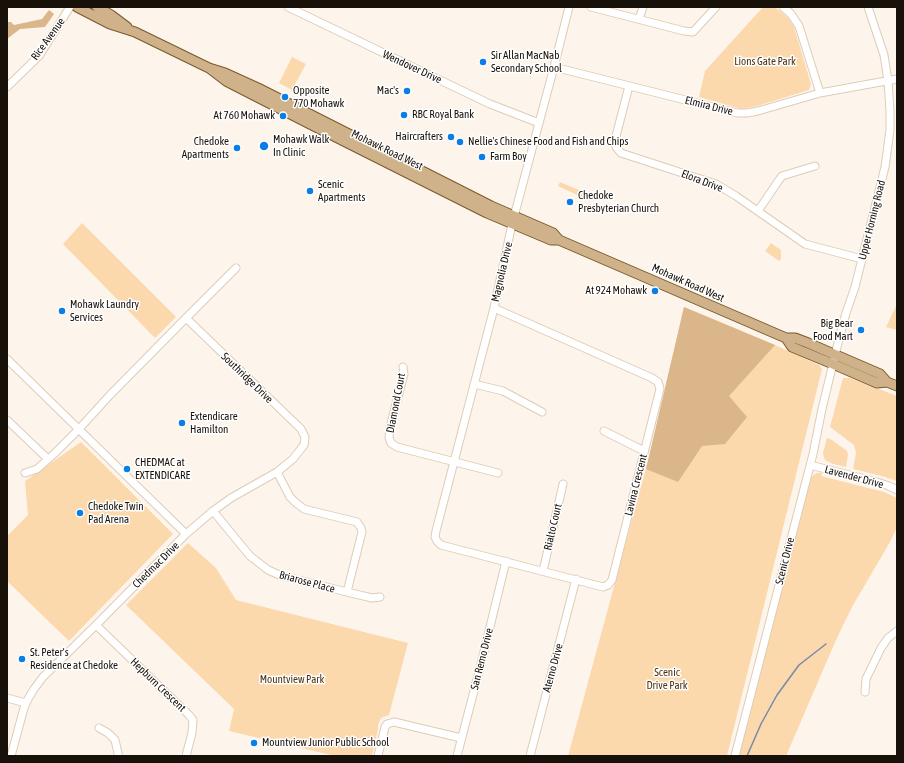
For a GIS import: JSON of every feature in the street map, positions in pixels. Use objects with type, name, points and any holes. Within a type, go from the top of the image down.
[{"type":"main road","name":"Mohawk Road West","points":[[77,7],[110,24],[135,32],[209,68],[225,73],[258,88],[491,206],[514,220]]},
{"type":"main road","name":"Mohawk Road West","points":[[97,7],[135,32]]},
{"type":"main road","name":"Mohawk Road West","points":[[209,68],[226,81],[487,213],[553,233],[559,240],[726,313],[786,338],[795,338],[880,374],[888,382]]},
{"type":"main road","points":[[352,146],[367,143]]},
{"type":"main road","name":"Mohawk Road West","points":[[786,338],[792,347],[877,383],[888,382]]},
{"type":"main road","points":[[888,382],[897,386]]},
{"type":"street","name":"Rice Avenue","points":[[7,87],[39,56],[70,7]]},
{"type":"street","name":"Wendover Drive","points":[[288,7],[490,104],[538,122]]},
{"type":"street","name":"Magnolia Drive","points":[[436,537],[436,531],[494,308],[538,122],[569,7]]},
{"type":"street","points":[[591,7],[693,32],[716,7]]},
{"type":"street","points":[[639,19],[643,7]]},
{"type":"street","points":[[782,7],[790,14],[799,26],[820,93]]},
{"type":"street","name":"Upper Horning Road","points":[[833,364],[846,313],[855,287],[885,168],[890,130],[888,82],[884,55],[868,7]]},
{"type":"street","name":"Elmira Drive","points":[[554,67],[736,113],[758,112],[820,93],[888,82]]},
{"type":"street","points":[[888,82],[897,79]]},
{"type":"street","name":"Elora Drive","points":[[629,86],[615,140],[616,147],[621,154],[716,184],[736,196],[805,244],[862,259]]},
{"type":"street","points":[[758,211],[782,176],[814,166]]},
{"type":"street","points":[[25,473],[37,469],[79,429],[236,268]]},
{"type":"street","name":"Lavina Crescent","points":[[436,537],[437,541],[441,545],[603,587],[608,585],[612,580],[660,389],[658,382],[494,308]]},
{"type":"street","name":"Southridge Drive","points":[[186,318],[301,429],[305,437],[304,445],[293,459],[277,472],[231,498],[186,534]]},
{"type":"street","name":"Chedmac Drive","points":[[7,360],[89,438],[186,534],[43,677],[34,688],[26,703],[11,756]]},
{"type":"street","name":"Scenic Drive","points":[[735,756],[813,454],[833,364]]},
{"type":"street","name":"Diamond Court","points":[[403,367],[404,374],[390,427],[389,438],[391,443],[397,447],[454,462]]},
{"type":"street","points":[[474,384],[503,391],[542,412]]},
{"type":"street","points":[[7,420],[48,459]]},
{"type":"street","points":[[604,431],[644,451]]},
{"type":"street","points":[[454,462],[498,473]]},
{"type":"street","name":"Lavender Drive","points":[[810,465],[877,482],[897,490]]},
{"type":"street","points":[[277,472],[290,497],[304,509],[357,522],[361,528],[362,532],[347,592]]},
{"type":"street","name":"Rialto Court","points":[[544,571],[563,484]]},
{"type":"street","name":"Briarose Place","points":[[213,511],[250,556],[268,570],[282,576],[372,598],[380,596]]},
{"type":"street","name":"San Remo Drive","points":[[457,756],[506,561]]},
{"type":"street","name":"Aterno Drive","points":[[530,756],[576,579]]},
{"type":"street","name":"Hepburn Crescent","points":[[96,625],[189,714],[193,720],[192,733],[186,756]]},
{"type":"street","points":[[865,692],[866,679],[881,648],[888,638],[897,631]]},
{"type":"street","points":[[7,698],[26,703]]},
{"type":"street","points":[[378,756],[385,727],[394,722],[461,738]]},
{"type":"street","points":[[99,728],[108,733],[115,740],[118,756]]},
{"type":"green space","name":"Lions Gate Park","points":[[763,7],[775,7],[788,18],[794,27],[811,84],[809,90],[757,106],[741,109],[699,97],[705,71]]},
{"type":"green space","points":[[292,57],[306,64],[292,90],[279,83]]},
{"type":"green space","points":[[560,182],[591,195],[590,201],[558,186]]},
{"type":"green space","points":[[82,223],[176,317],[155,338],[63,244]]},
{"type":"green space","points":[[771,243],[781,250],[781,259],[779,261],[765,251]]},
{"type":"green space","points":[[897,304],[897,330],[886,327]]},
{"type":"green space","name":"Scenic Drive Park","points":[[684,307],[775,345],[819,365],[822,369],[727,756],[568,756],[652,446]]},
{"type":"green space","points":[[843,378],[850,378],[897,396],[897,481],[853,469],[856,453],[854,445],[830,427]]},
{"type":"green space","points":[[827,438],[847,451],[848,455],[846,467],[830,463],[824,458],[823,453]]},
{"type":"green space","points":[[81,442],[173,534],[69,641],[7,581],[7,536],[28,515],[25,481]]},
{"type":"green space","points":[[817,473],[822,473],[821,476],[884,492],[897,498],[897,527],[890,542],[852,607],[836,640],[786,756],[739,756],[810,479]]},
{"type":"green space","name":"Mountview Park","points":[[188,543],[216,568],[236,600],[408,643],[389,715],[381,718],[378,725],[372,756],[335,756],[229,731],[234,709],[126,605]]},
{"type":"shaded area","points":[[49,10],[54,14],[45,27],[20,29],[7,39],[7,22],[11,22],[14,25],[42,19]]},
{"type":"shaded area","points":[[684,307],[775,345],[729,396],[747,417],[725,444],[702,446],[678,482],[646,469]]},
{"type":"waterway","points":[[747,756],[761,724],[777,695],[799,665],[826,644]]},
{"type":"place","name":"Sir Allan MacNab Secondary School","points":[[483,62]]},
{"type":"place","name":"Mac's","points":[[407,91]]},
{"type":"place","name":"Opposite 770 Mohawk","points":[[285,97]]},
{"type":"place","name":"RBC Royal Bank","points":[[404,115]]},
{"type":"place","name":"At 760 Mohawk","points":[[283,116]]},
{"type":"place","name":"Haircrafters","points":[[451,137]]},
{"type":"place","name":"Nellie's Chinese Food and Fish and Chips","points":[[460,142]]},
{"type":"place","name":"Mohawk Walk In Clinic","points":[[264,146]]},
{"type":"place","name":"Chedoke Apartments","points":[[237,148]]},
{"type":"place","name":"Farm Boy","points":[[482,157]]},
{"type":"place","name":"Scenic Apartments","points":[[310,191]]},
{"type":"place","name":"Chedoke Presbyterian Church","points":[[570,202]]},
{"type":"place","name":"At 924 Mohawk","points":[[655,291]]},
{"type":"place","name":"Mohawk Laundry Services","points":[[62,311]]},
{"type":"place","name":"Big Bear Food Mart","points":[[861,330]]},
{"type":"place","name":"Extendicare Hamilton","points":[[182,423]]},
{"type":"place","name":"CHEDMAC at EXTENDICARE","points":[[127,469]]},
{"type":"place","name":"Chedoke Twin Pad Arena","points":[[80,513]]},
{"type":"place","name":"St. Peter's Residence at Chedoke","points":[[22,659]]},
{"type":"place","name":"Mountview Junior Public School","points":[[254,743]]}]
